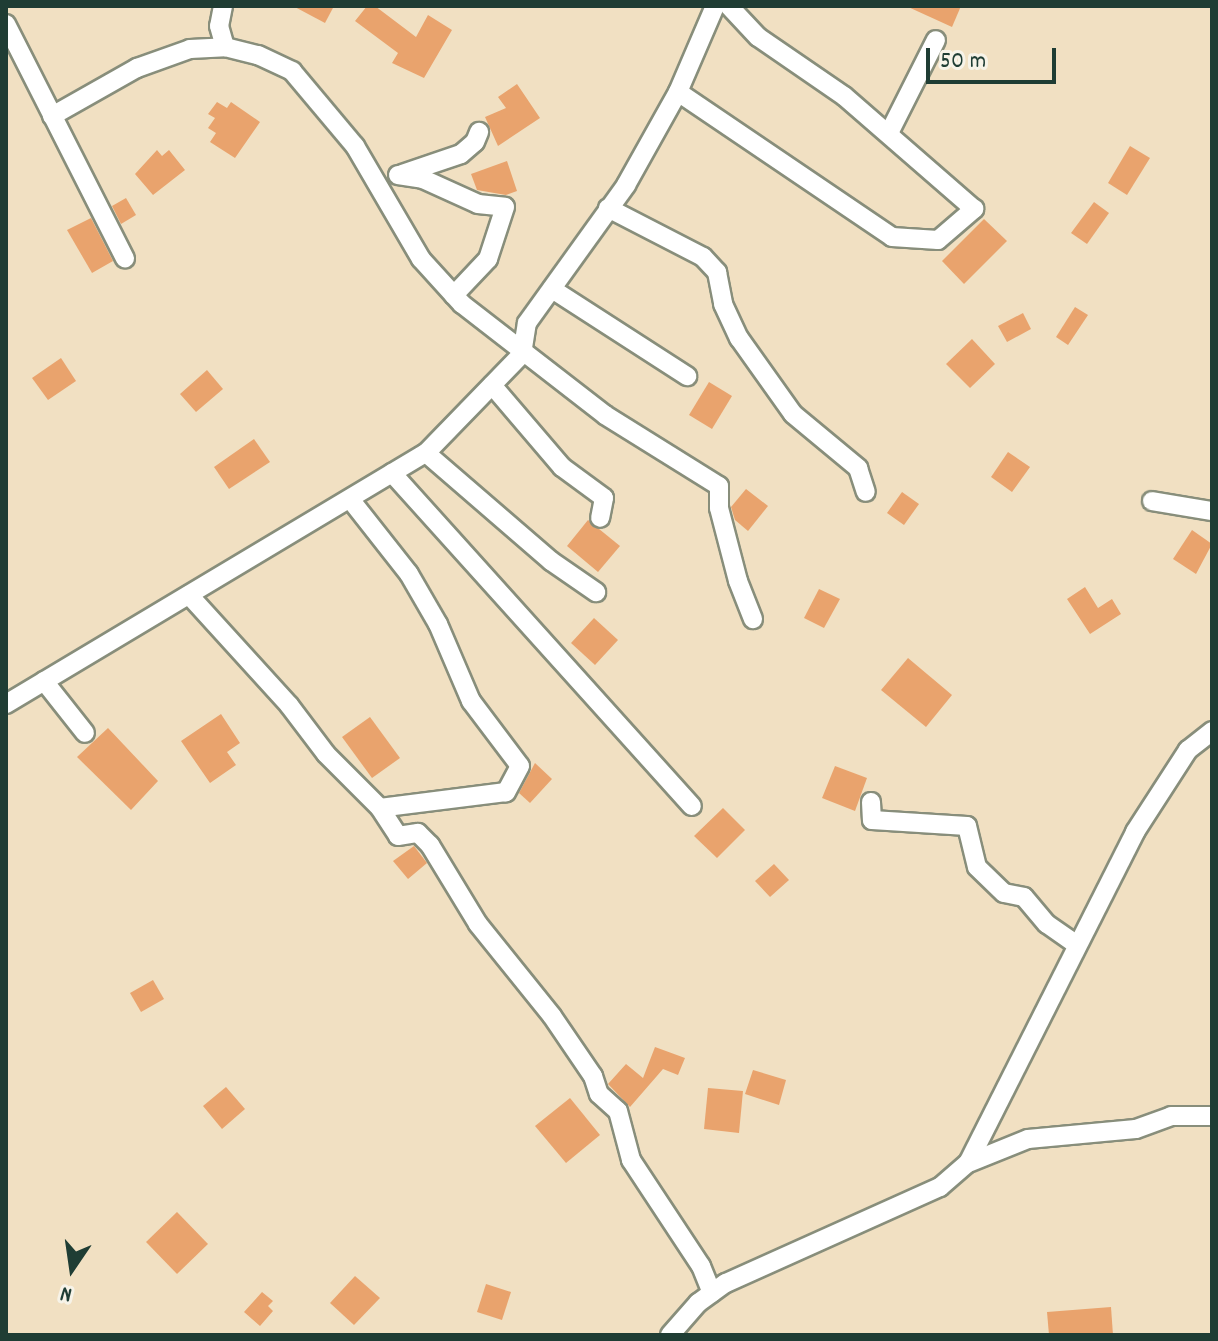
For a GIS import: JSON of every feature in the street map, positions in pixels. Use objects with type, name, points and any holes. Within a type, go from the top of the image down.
[{"type":"street","points":[[223,6],[219,26],[225,47]]},
{"type":"street","points":[[6,704],[426,453],[522,354],[527,323],[608,208],[678,92],[715,6]]},
{"type":"street","points":[[678,92],[892,237],[938,240],[974,209],[889,133],[758,37],[729,6]]},
{"type":"street","points":[[6,24],[125,259]]},
{"type":"street","points":[[889,133],[936,40]]},
{"type":"street","points":[[52,116],[137,68],[190,49],[225,47],[258,55],[292,71],[355,146],[421,259],[454,295],[522,354],[616,422],[719,486],[719,508],[738,581],[753,619]]},
{"type":"street","points":[[384,193],[398,175],[461,154],[475,142],[479,132]]},
{"type":"street","points":[[398,175],[423,179],[478,204],[505,207],[488,259],[454,295]]},
{"type":"street","points":[[608,208],[703,257],[717,272],[723,304],[739,338],[793,414],[858,468],[866,492]]},
{"type":"street","points":[[552,289],[687,376]]},
{"type":"street","points":[[492,385],[562,467],[604,498],[600,518]]},
{"type":"street","points":[[426,453],[551,561],[596,592]]},
{"type":"street","points":[[392,473],[692,806]]},
{"type":"street","points":[[350,499],[409,574],[438,624],[471,701],[520,766],[506,792],[380,808]]},
{"type":"street","points":[[1152,501],[1212,511]]},
{"type":"street","points":[[189,595],[289,705],[326,754],[380,808],[398,836],[418,833],[430,845],[478,924],[552,1016],[593,1076],[599,1094],[618,1111],[631,1160],[701,1266],[712,1293]]},
{"type":"street","points":[[44,681],[85,733]]},
{"type":"street","points":[[968,1163],[1135,832],[1176,766],[1212,731]]},
{"type":"street","points":[[871,802],[872,820],[967,826],[977,867],[1004,893],[1024,897],[1047,924],[1077,945]]},
{"type":"street","points":[[670,1335],[712,1293],[753,1268],[940,1187],[968,1163],[1028,1139],[1136,1129],[1171,1116],[1212,1116]]},
{"type":"building","points":[[293,6],[334,6],[325,23]]},
{"type":"building","points":[[367,6],[375,6],[416,37],[428,15],[452,30],[424,78],[392,63],[398,53],[355,21]]},
{"type":"building","points":[[906,6],[961,6],[952,27]]},
{"type":"building","points":[[517,84],[540,118],[498,146],[485,117],[506,108],[498,97]]},
{"type":"building","points":[[217,102],[227,108],[231,102],[260,122],[235,158],[210,142],[216,133],[208,128],[215,118],[208,114]]},
{"type":"building","points":[[1130,146],[1150,158],[1127,195],[1108,183]]},
{"type":"building","points":[[157,150],[162,156],[169,150],[185,170],[153,195],[135,174]]},
{"type":"building","points":[[507,161],[517,191],[506,195],[477,190],[471,174]]},
{"type":"building","points":[[126,198],[136,215],[121,224],[112,206]]},
{"type":"building","points":[[1094,202],[1109,213],[1087,244],[1071,233]]},
{"type":"building","points":[[91,218],[113,261],[92,273],[67,230]]},
{"type":"building","points":[[984,219],[1007,241],[964,284],[942,261]]},
{"type":"building","points":[[1075,307],[1088,315],[1068,345],[1056,337]]},
{"type":"building","points":[[1023,313],[1031,329],[1007,342],[998,326]]},
{"type":"building","points":[[972,339],[995,364],[970,388],[946,364]]},
{"type":"building","points":[[61,358],[76,381],[48,400],[32,378]]},
{"type":"building","points":[[207,370],[223,389],[196,412],[180,394]]},
{"type":"building","points":[[709,382],[732,396],[712,429],[689,415]]},
{"type":"building","points":[[254,439],[270,462],[229,489],[214,467]]},
{"type":"building","points":[[1008,452],[1030,467],[1012,492],[991,477]]},
{"type":"building","points":[[746,489],[768,506],[748,531],[735,520],[731,507]]},
{"type":"building","points":[[902,492],[919,504],[904,525],[887,513]]},
{"type":"building","points":[[588,520],[620,546],[598,572],[567,546]]},
{"type":"building","points":[[1192,530],[1212,544],[1196,574],[1173,559]]},
{"type":"building","points":[[1085,587],[1098,608],[1112,599],[1121,614],[1090,634],[1067,599]]},
{"type":"building","points":[[819,589],[840,599],[824,628],[804,618]]},
{"type":"building","points":[[594,618],[618,640],[595,665],[571,643]]},
{"type":"building","points":[[908,658],[952,695],[926,727],[881,690]]},
{"type":"building","points":[[221,714],[240,743],[227,752],[236,765],[210,783],[181,741]]},
{"type":"building","points":[[370,717],[400,758],[372,778],[342,737]]},
{"type":"building","points":[[108,728],[158,781],[131,810],[77,757]]},
{"type":"building","points":[[535,763],[552,779],[530,803],[519,793]]},
{"type":"building","points":[[835,766],[867,778],[855,811],[822,798]]},
{"type":"building","points":[[723,808],[745,830],[717,858],[694,836]]},
{"type":"building","points":[[414,846],[427,863],[408,879],[393,861]]},
{"type":"building","points":[[774,864],[789,880],[770,897],[755,881]]},
{"type":"building","points":[[153,980],[164,999],[141,1012],[130,993]]},
{"type":"building","points":[[655,1047],[685,1058],[678,1075],[663,1069],[630,1107],[608,1084],[626,1064],[643,1078]]},
{"type":"building","points":[[753,1070],[786,1080],[779,1105],[745,1094]]},
{"type":"building","points":[[226,1087],[245,1109],[222,1129],[203,1106]]},
{"type":"building","points":[[708,1088],[743,1091],[739,1133],[704,1129]]},
{"type":"building","points":[[570,1098],[600,1135],[566,1163],[535,1126]]},
{"type":"building","points":[[177,1212],[208,1244],[177,1274],[146,1242]]},
{"type":"building","points":[[355,1276],[380,1298],[354,1325],[330,1303]]},
{"type":"building","points":[[486,1284],[511,1292],[502,1320],[477,1312]]},
{"type":"building","points":[[262,1292],[273,1301],[268,1306],[273,1311],[260,1326],[244,1312]]},
{"type":"building","points":[[1111,1307],[1113,1335],[1049,1335],[1047,1312]]}]
